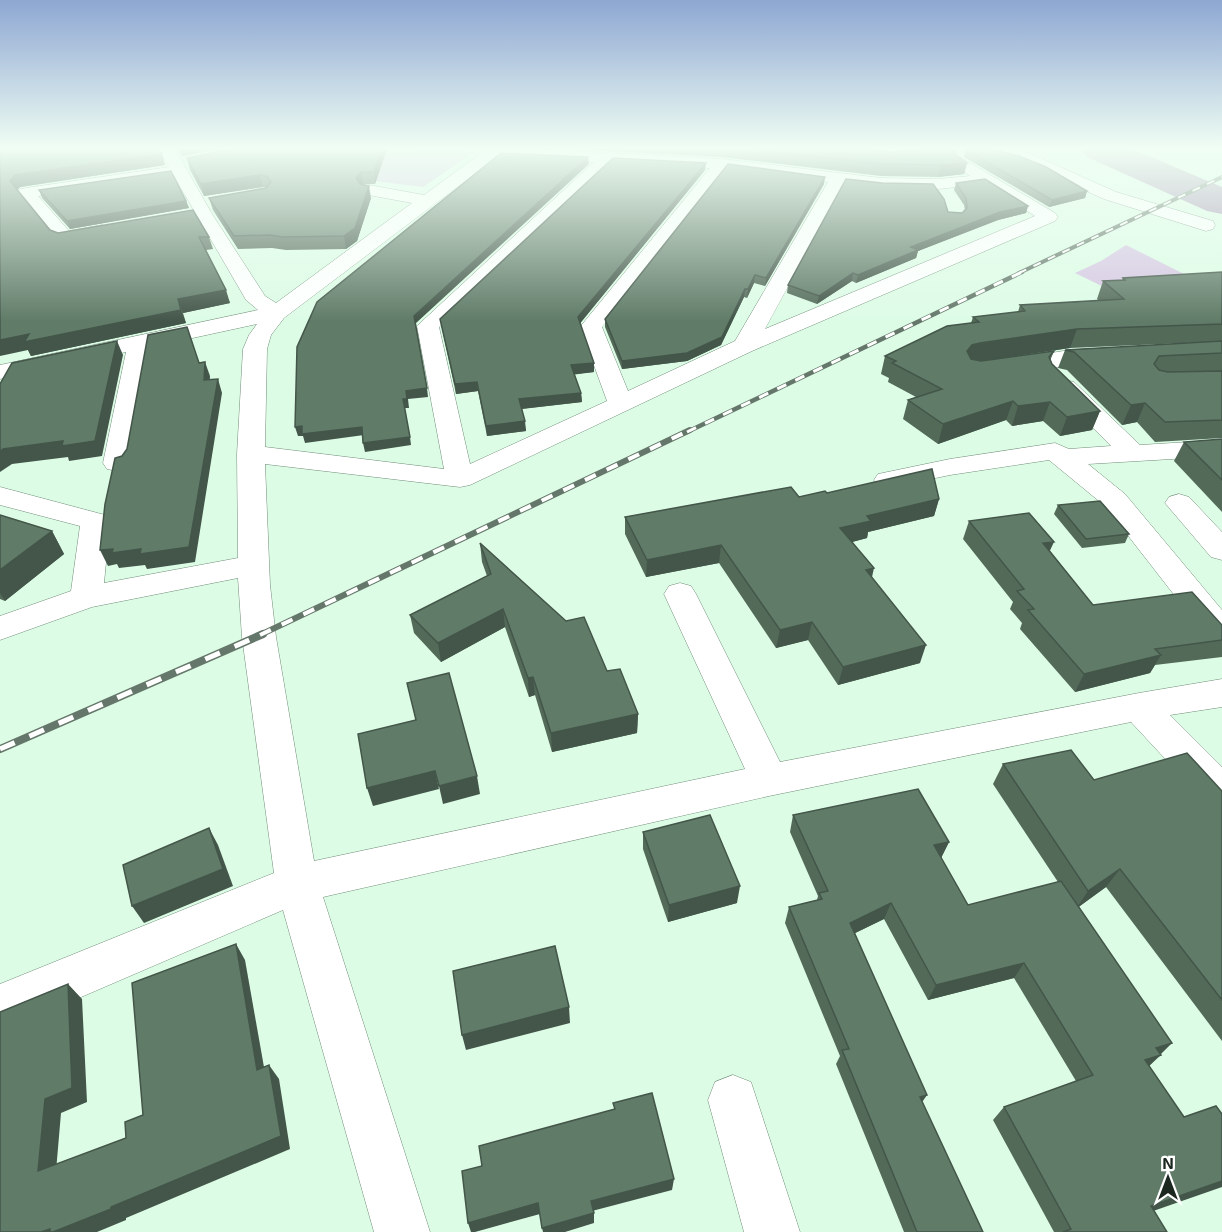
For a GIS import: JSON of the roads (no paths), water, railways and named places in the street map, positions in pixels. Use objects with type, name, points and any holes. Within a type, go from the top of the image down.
[{"type":"street","points":[[38,206],[64,237],[122,228]]},
{"type":"street","points":[[180,218],[206,206]]},
{"type":"street","points":[[207,206],[257,300],[276,313]]},
{"type":"street","points":[[402,1232],[297,884],[260,637],[253,565],[251,454],[255,349],[260,335],[276,313],[420,206]]},
{"type":"street","points":[[460,479],[428,326],[556,206]]},
{"type":"street","points":[[621,405],[591,327],[688,206]]},
{"type":"street","points":[[744,346],[823,206]]},
{"type":"street","points":[[251,454],[460,479],[744,346],[1049,217],[1032,206]]},
{"type":"street","points":[[1150,206],[1206,225]]},
{"type":"street","points":[[0,372],[276,313]]},
{"type":"street","points":[[117,463],[140,342]]},
{"type":"street","points":[[987,370],[1070,357],[1127,354]]},
{"type":"street","points":[[1056,377],[1132,452]]},
{"type":"street","points":[[1063,457],[1222,448]]},
{"type":"street","points":[[863,485],[950,467],[1054,451],[1115,500],[1222,633]]},
{"type":"street","points":[[0,496],[95,521],[86,597]]},
{"type":"street","points":[[1179,503],[1222,550]]},
{"type":"street","points":[[0,628],[86,597],[253,565]]},
{"type":"street","points":[[680,594],[770,780]]},
{"type":"street","points":[[0,1008],[297,884],[770,780],[1139,707],[1222,693]]},
{"type":"street","points":[[1139,707],[1222,794]]},
{"type":"street","points":[[733,1100],[772,1232]]},
{"type":"railway","points":[[1019,273],[1160,206]]},
{"type":"railway","points":[[687,432],[1022,272]]},
{"type":"railway","points":[[260,635],[690,430]]},
{"type":"railway","points":[[0,749],[263,634]]}]
